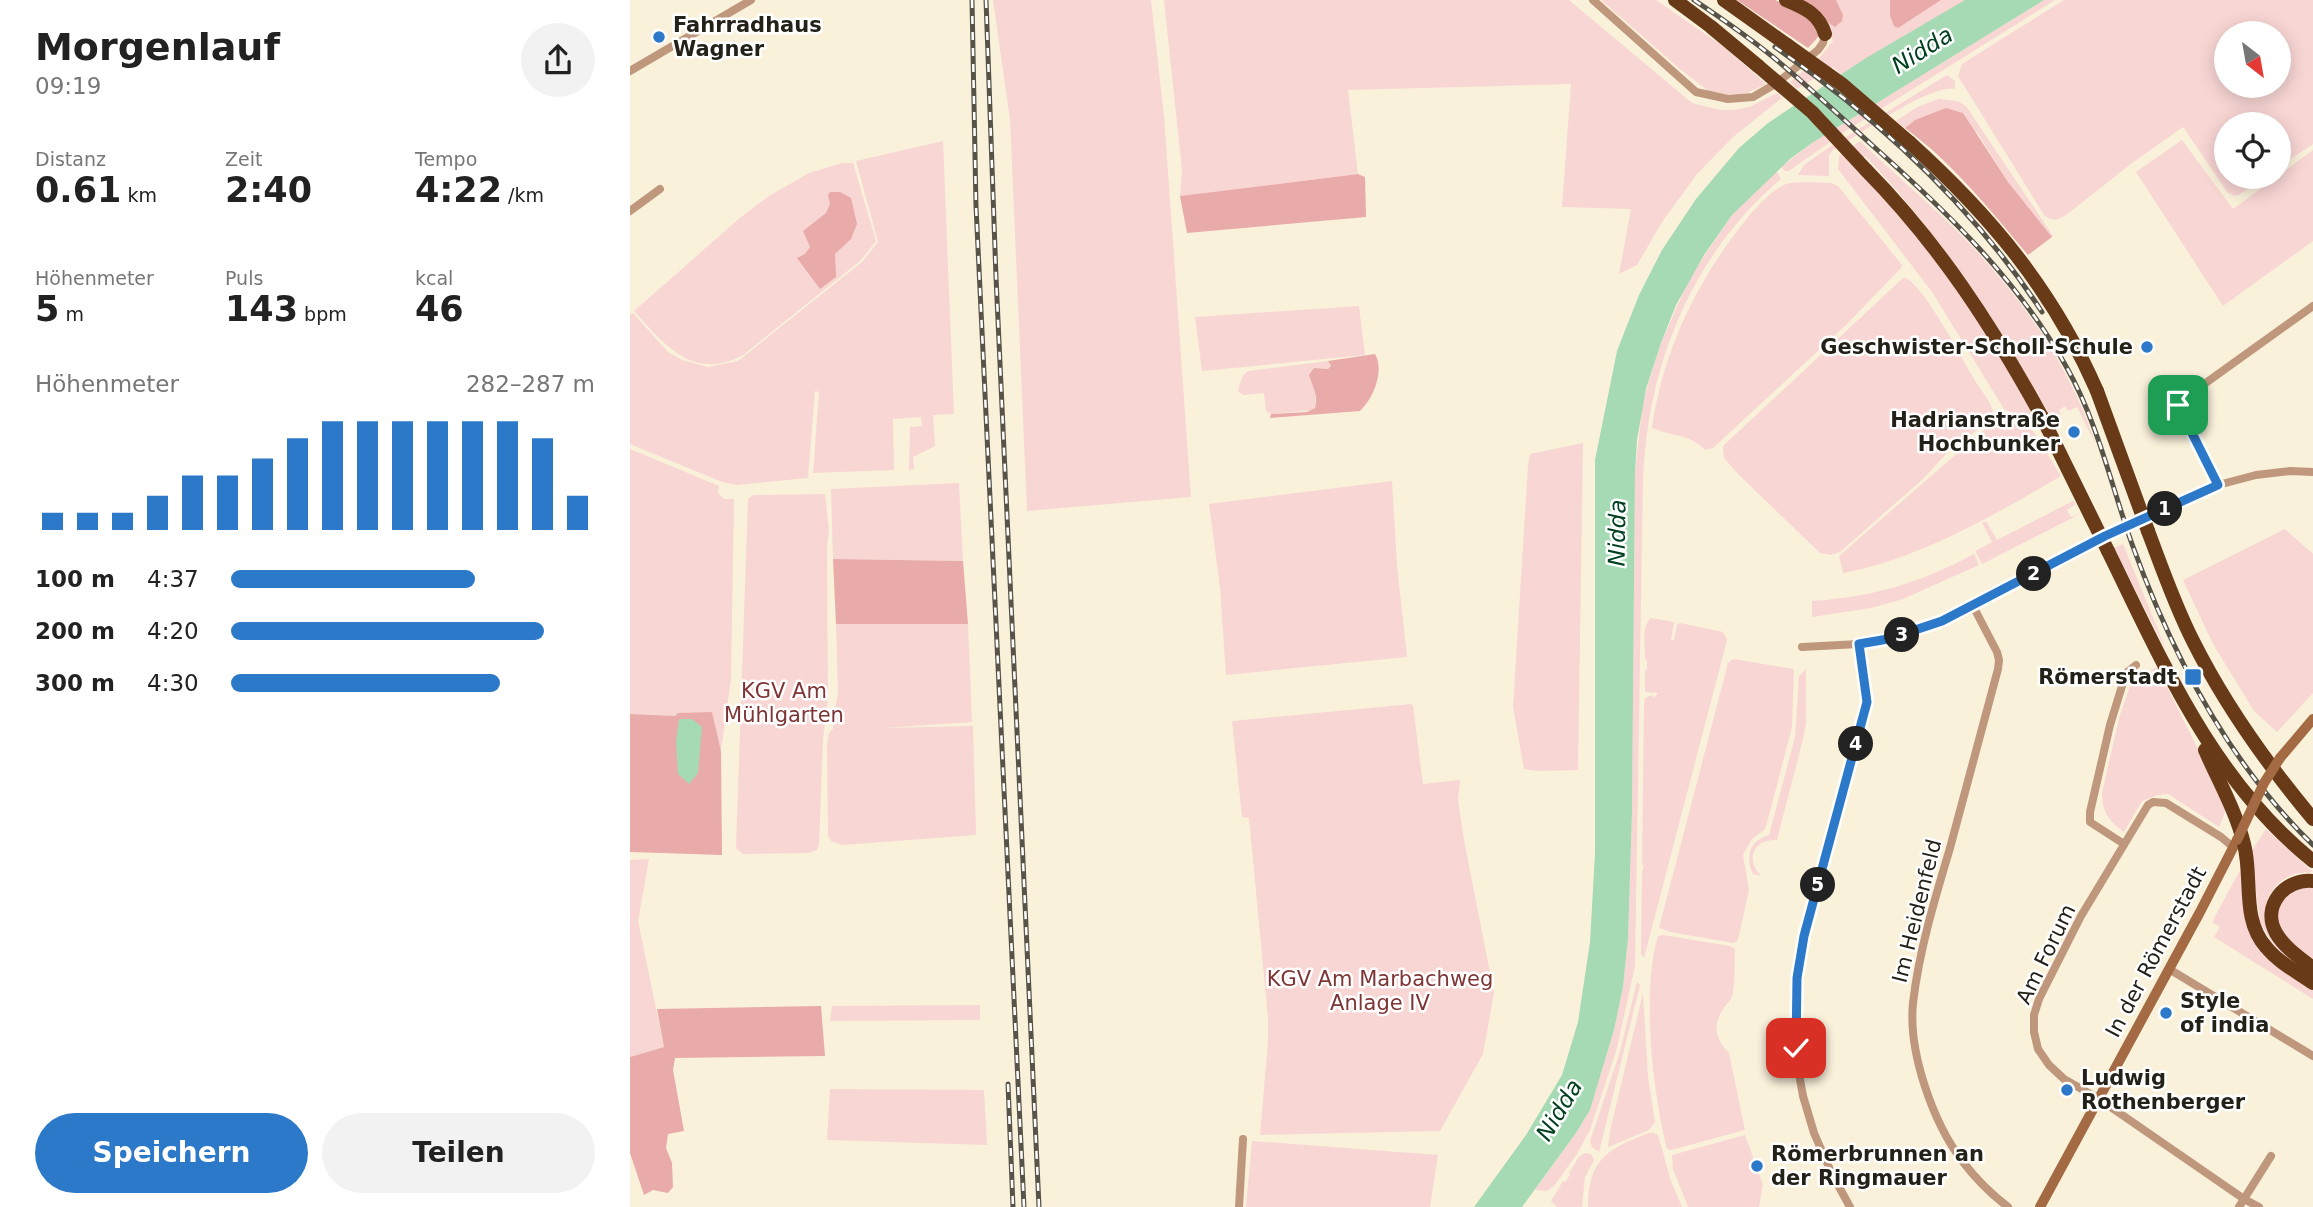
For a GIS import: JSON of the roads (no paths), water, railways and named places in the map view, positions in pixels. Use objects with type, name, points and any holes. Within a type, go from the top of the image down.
[{"type":"highway","points":[[1675,0],[1812,112],[1897,201],[1965,289],[1992,329],[2042,417],[2189,713],[2238,824],[2248,862],[2251,919],[2256,934],[2271,953],[2313,983]]},
{"type":"highway","points":[[1724,0],[1843,85],[1909,142],[1949,178],[2019,256],[2062,320],[2081,354],[2181,616],[2208,670],[2262,755],[2310,814]]},
{"type":"highway","points":[[1786,0],[1814,14],[1825,34]]},
{"type":"highway","points":[[2189,713],[2218,757],[2256,806],[2313,861]]},
{"type":"highway","points":[[2313,881],[2295,882],[2283,889],[2273,904],[2272,917],[2274,930],[2284,943],[2313,968]]},
{"type":"street","points":[[630,71],[751,0]]},
{"type":"street","points":[[1593,0],[1696,92],[1728,99],[1753,97],[1777,83],[1818,50],[1825,34]]},
{"type":"street","points":[[630,211],[660,189]]},
{"type":"street","points":[[2218,485],[2178,405],[2313,306]]},
{"type":"street","points":[[1802,647],[1859,644],[1926,628],[2105,536],[2218,485],[2256,475],[2290,471],[2313,472]]},
{"type":"street","name":"Im Heidenfeld","points":[[1972,606],[1997,652],[1998,668],[1926,938],[1913,1017],[1919,1067],[1950,1142],[1963,1162],[1992,1195],[2008,1207]]},
{"type":"street","points":[[1850,1207],[1822,1154],[1805,1104],[1796,1058],[1796,1026],[1797,978],[1804,936],[1867,702],[1859,644]]},
{"type":"street","points":[[2124,844],[2091,822],[2090,812],[2110,725],[2126,673],[2136,665]]},
{"type":"street","name":"In der Römerstadt","points":[[2040,1207],[2169,969],[2264,783],[2280,758],[2313,719]]},
{"type":"street","name":"Am Forum","points":[[2235,844],[2166,803],[2148,805],[2081,916],[2034,1015],[2034,1032],[2038,1049],[2049,1065],[2064,1079],[2099,1099],[2259,1207]]},
{"type":"street","points":[[2169,969],[2313,1056]]},
{"type":"street","points":[[1239,1207],[1243,1139]]},
{"type":"street","points":[[2239,1207],[2271,1156]]},
{"type":"water","name":"Nidda","points":[[1965,0],[2044,0],[1790,159],[1732,215],[1704,255],[1676,305],[1646,389],[1637,440],[1628,939],[1623,987],[1614,1030],[1590,1110],[1522,1207],[1474,1207],[1526,1135],[1562,1075],[1578,1022],[1590,942],[1595,853],[1595,460],[1617,351],[1639,295],[1662,250],[1696,199],[1739,148],[1768,123],[1866,58]]},
{"type":"water","points":[[679,719],[692,719],[702,727],[698,773],[689,784],[678,774],[676,741]]},
{"type":"railway","points":[[972,0],[976,206],[1024,1207]]},
{"type":"railway","points":[[986,0],[996,277],[1039,1207]]},
{"type":"railway","points":[[1694,0],[1773,57],[1900,171],[1954,222],[2027,306],[2048,336],[2078,389],[2103,454],[2132,544],[2184,666],[2229,743],[2254,779],[2313,845]]},
{"type":"railway","points":[[1775,47],[1851,104],[1922,167],[1986,236],[2042,312]]},
{"type":"railway","points":[[1008,1084],[1013,1207]]},
{"type":"place","name":"Fahrradhaus Wagner","points":[[659,37]]},
{"type":"place","name":"Geschwister-Scholl-Schule","points":[[2147,347]]},
{"type":"place","name":"Hadrianstraße Hochbunker","points":[[2074,432]]},
{"type":"place","name":"Römerstadt","points":[[2193,677]]},
{"type":"place","name":"Style of india","points":[[2166,1013]]},
{"type":"place","name":"Ludwig Rothenberger","points":[[2067,1090]]},
{"type":"place","name":"Römerbrunnen an der Ringmauer","points":[[1757,1166]]},
{"type":"park label","name":"KGV Am Mühlgarten","points":[[784,703]]},
{"type":"park label","name":"KGV Am Marbachweg Anlage IV","points":[[1380,991]]}]
